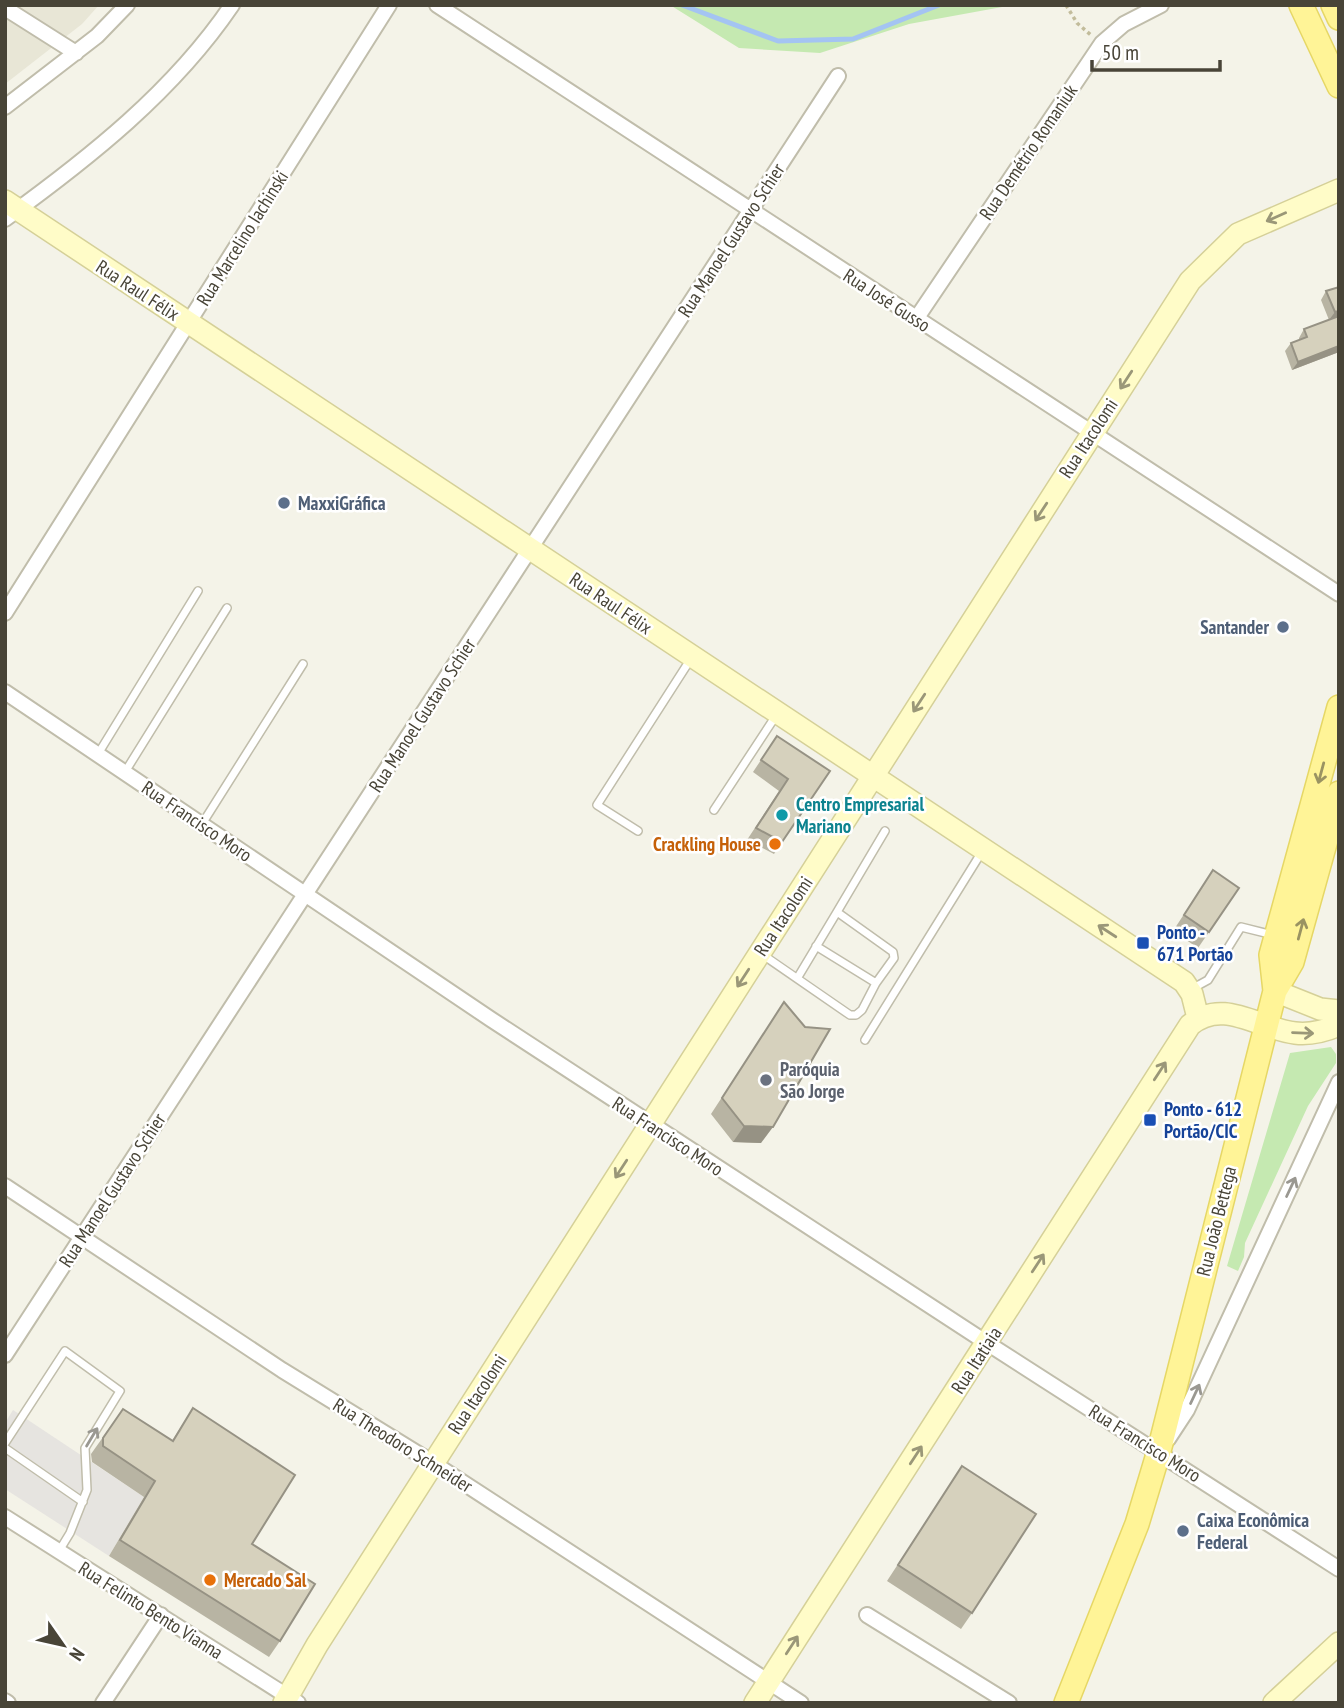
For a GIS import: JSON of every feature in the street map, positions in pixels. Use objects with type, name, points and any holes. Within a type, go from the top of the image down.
[{"type":"main road","points":[[1301,5],[1339,86]]},
{"type":"main road","points":[[1333,5],[1339,18]]},
{"type":"main road","name":"Rua Itacolomi","points":[[290,1701],[317,1645],[1190,281],[1238,234],[1339,190]]},
{"type":"main road","name":"Rua Raul Félix","points":[[10,210],[188,323],[1184,982]]},
{"type":"main road","name":"Rua João Bettega","points":[[1275,991],[1271,955],[1339,707]]},
{"type":"main road","name":"Rua João Bettega","points":[[1066,1703],[1137,1524],[1159,1451],[1275,991],[1292,962],[1339,793]]},
{"type":"main road","points":[[1184,982],[1192,994],[1198,1018],[1222,1012],[1294,1033],[1311,1034],[1339,1025]]},
{"type":"main road","points":[[1275,991],[1320,1009],[1339,1011]]},
{"type":"main road","name":"Rua Itatiaia","points":[[755,1703],[1189,1025],[1198,1018]]},
{"type":"main road","points":[[1273,1703],[1339,1643]]},
{"type":"street","points":[[5,107],[76,53],[127,5]]},
{"type":"street","points":[[10,210],[115,132],[163,89],[191,60],[232,5]]},
{"type":"street","name":"Rua Marcelino Iachinski","points":[[5,613],[389,5]]},
{"type":"street","name":"Rua José Gusso","points":[[437,5],[1339,594]]},
{"type":"street","name":"Rua Demétrio Romaniuk","points":[[916,319],[1102,43],[1136,10],[1160,5]]},
{"type":"street","points":[[5,8],[76,53]]},
{"type":"street","name":"Rua Manoel Gustavo Schier","points":[[5,1355],[838,76]]},
{"type":"street","name":"Rua Francisco Moro","points":[[5,692],[650,1124],[1339,1569]]},
{"type":"street","name":"Rua João Bettega","points":[[1159,1451],[1187,1410],[1339,1082]]},
{"type":"street","name":"Rua Theodoro Schneider","points":[[5,1186],[282,1370],[433,1463],[801,1703]]},
{"type":"street","name":"Rua Felinto Bento Vianna","points":[[5,1517],[161,1615],[290,1701]]},
{"type":"street","points":[[103,1703],[161,1615]]},
{"type":"street","points":[[867,1615],[1009,1703]]},
{"type":"lane","points":[[98,754],[198,591]]},
{"type":"lane","points":[[125,772],[227,608]]},
{"type":"lane","points":[[638,831],[597,805],[692,657]]},
{"type":"lane","points":[[202,824],[303,664]]},
{"type":"lane","points":[[714,810],[778,713]]},
{"type":"lane","points":[[798,977],[885,831]]},
{"type":"lane","points":[[865,1040],[984,850]]},
{"type":"lane","points":[[759,952],[850,1014],[856,1015],[862,1010],[876,983],[894,958],[893,952],[837,912]]},
{"type":"lane","points":[[1184,982],[1197,986],[1208,980],[1241,927],[1277,937]]},
{"type":"lane","points":[[816,946],[876,983]]},
{"type":"lane","points":[[59,1551],[70,1533],[83,1502],[87,1490],[85,1448],[120,1391],[65,1351],[5,1446],[83,1502]]},
{"type":"path","points":[[1066,5],[1077,23],[1102,43]]},
{"type":"shaded area","points":[[5,5],[99,5],[82,24],[5,84]]},
{"type":"shaded area","points":[[13,1410],[144,1497],[109,1556],[5,1489],[5,1423]]},
{"type":"green space","points":[[670,5],[1013,5],[909,24],[820,53],[739,48]]},
{"type":"green space","points":[[1331,1047],[1336,1054],[1336,1063],[1308,1106],[1245,1243],[1244,1257],[1238,1271],[1227,1266],[1290,1053]]},
{"type":"building","points":[[1339,287],[1339,311],[1335,312],[1326,291]]},
{"type":"building","points":[[1339,316],[1339,346],[1298,362],[1291,343],[1307,337],[1304,329]]},
{"type":"building","name":"Centro Empresarial Mariano","points":[[777,736],[830,771],[782,842],[756,828],[788,779],[761,760]]},
{"type":"building","points":[[1213,870],[1239,888],[1209,932],[1184,915]]},
{"type":"building","name":"Paróquia São Jorge","points":[[784,1002],[805,1027],[830,1029],[773,1127],[744,1126],[722,1098]]},
{"type":"building","points":[[193,1408],[295,1475],[252,1544],[315,1584],[280,1641],[120,1540],[155,1481],[103,1446],[103,1438],[123,1409],[173,1441]]},
{"type":"building","points":[[962,1466],[1036,1514],[972,1613],[898,1565]]},
{"type":"waterway","points":[[682,5],[778,41],[853,39],[939,5]]},
{"type":"place","name":"MaxxiGráfica","points":[[284,503]]},
{"type":"place","name":"Santander","points":[[1283,627]]},
{"type":"place","name":"Centro Empresarial Mariano","points":[[782,815]]},
{"type":"place","name":"Crackling House","points":[[775,844]]},
{"type":"place","name":"Ponto - 671 Portão","points":[[1143,943]]},
{"type":"place","name":"Paróquia São Jorge","points":[[766,1080]]},
{"type":"place","name":"Ponto - 612 Portão/CIC","points":[[1150,1120]]},
{"type":"place","name":"Caixa Econômica Federal","points":[[1183,1531]]},
{"type":"place","name":"Mercado Sal","points":[[210,1580]]}]
